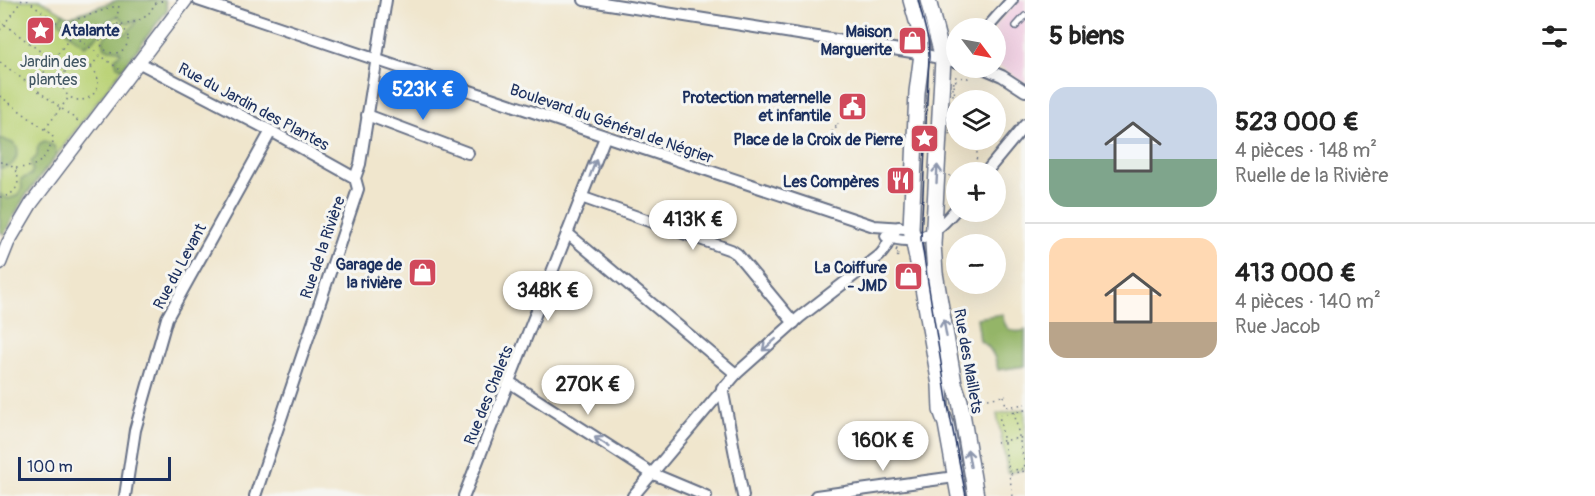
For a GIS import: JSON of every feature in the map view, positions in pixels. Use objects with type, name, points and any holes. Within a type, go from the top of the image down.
[{"type":"main road","name":"Rue des Maillets","points":[[911,0],[921,35],[922,54],[906,229],[940,385],[941,410],[946,424],[959,496]]},
{"type":"main road","name":"Rue des Maillets","points":[[928,0],[946,49]]},
{"type":"main road","name":"Rue des Maillets","points":[[948,78],[934,233],[935,273],[954,383],[961,404],[976,496]]},
{"type":"street","points":[[0,263],[4,239],[186,0]]},
{"type":"street","name":"Boulevard du Général de Négrier","points":[[198,0],[880,228],[906,229]]},
{"type":"street","name":"Rue de la Rivière","points":[[255,496],[358,189],[355,178],[360,164],[386,0]]},
{"type":"street","points":[[584,0],[946,59]]},
{"type":"street","points":[[996,18],[1012,0]]},
{"type":"street","name":"Rue du Jardin des Plantes","points":[[138,62],[271,130],[355,178]]},
{"type":"street","points":[[1005,78],[1025,91]]},
{"type":"street","points":[[368,115],[468,153]]},
{"type":"street","points":[[993,162],[1025,125]]},
{"type":"street","name":"Rue du Levant","points":[[125,496],[135,430],[167,318],[271,130]]},
{"type":"street","name":"Rue des Chalets","points":[[464,496],[605,137]]},
{"type":"street","points":[[581,197],[731,250],[737,254],[794,323]]},
{"type":"street","points":[[633,496],[722,388],[794,323],[879,256],[888,247],[892,233],[906,229],[934,233],[946,220]]},
{"type":"street","name":"Boulevard du Général de Négrier","points":[[880,228],[884,235],[891,238]]},
{"type":"street","points":[[891,238],[906,229]]},
{"type":"street","points":[[567,233],[736,374]]},
{"type":"street","points":[[509,382],[651,473],[706,496]]},
{"type":"street","points":[[722,388],[743,496]]},
{"type":"street","points":[[816,496],[847,494],[955,477]]},
{"type":"lane","points":[[1016,26],[1025,16]]},
{"type":"path","points":[[0,30],[21,1],[17,0]]},
{"type":"path","points":[[27,0],[128,76]]},
{"type":"path","points":[[63,27],[103,9],[119,7],[116,21],[119,26],[126,31],[127,44],[119,52],[111,53],[102,48],[100,35],[106,27],[119,26],[144,19],[151,13],[154,4],[164,0]]},
{"type":"path","points":[[0,21],[66,70]]},
{"type":"path","points":[[33,87],[72,34]]},
{"type":"path","points":[[107,60],[111,53]]},
{"type":"path","points":[[90,68],[100,55]]},
{"type":"path","points":[[0,62],[79,121]]},
{"type":"path","points":[[75,64],[86,65],[90,68],[97,82],[94,92],[85,99],[74,99],[69,96],[62,81],[66,70],[75,64]]},
{"type":"path","points":[[0,96],[52,135],[54,140],[44,158],[35,166],[15,168]]},
{"type":"path","points":[[45,130],[69,96]]},
{"type":"path","points":[[832,126],[836,128]]},
{"type":"path","points":[[0,162],[15,168],[19,180],[16,189],[10,195],[0,197]]},
{"type":"path","points":[[988,399],[1005,396],[1006,407],[1025,404]]},
{"type":"path","points":[[1013,406],[1025,469]]},
{"type":"path","points":[[1025,410],[999,415],[1009,471],[1025,469]]},
{"type":"path","points":[[996,442],[1025,437]]},
{"type":"path","points":[[1013,496],[1009,474],[1025,469]]},
{"type":"shaded area","points":[[1019,0],[1025,0],[1025,83],[1006,71],[1006,18],[1002,18]]},
{"type":"green space","name":"Jardin des plantes","points":[[0,0],[41,0],[69,17],[118,0],[165,0],[167,10],[24,198],[4,234],[0,231]]},
{"type":"green space","points":[[118,0],[165,0],[167,10],[123,68],[117,66],[115,58],[121,53],[119,50],[105,48],[103,40],[113,32],[126,34],[136,20],[128,24],[118,16],[107,21],[105,30],[85,46],[67,32],[70,24],[68,22],[62,24],[58,20],[63,13],[69,17]]},
{"type":"green space","points":[[0,138],[15,144],[18,150],[13,163],[4,168],[0,168]]},
{"type":"green space","points":[[45,141],[54,146],[57,155],[24,198],[4,234],[0,231],[0,194],[8,199],[17,196],[22,188],[21,179],[31,175],[33,169],[31,162],[37,156],[39,145]]},
{"type":"green space","points":[[1003,314],[1004,323],[1009,329],[1012,331],[1025,330],[1025,366],[998,370],[993,353],[980,341],[977,318]]},
{"type":"green space","points":[[1025,409],[1025,469],[1008,473],[997,414]]},
{"type":"tram line","points":[[918,0],[928,39],[929,56],[921,239],[948,406],[966,496]]},
{"type":"place","name":"Atalante","points":[[40,30]]},
{"type":"place","name":"Maison Marguerite","points":[[913,40]]},
{"type":"place","name":"Protection maternelle et infantile","points":[[852,106]]},
{"type":"place","name":"Place de la Croix de Pierre","points":[[924,139]]},
{"type":"place","name":"Les Compères","points":[[900,181]]},
{"type":"place","name":"Garage de la rivière","points":[[423,273]]},
{"type":"place","name":"La Coiffure - JMD","points":[[908,276]]}]
